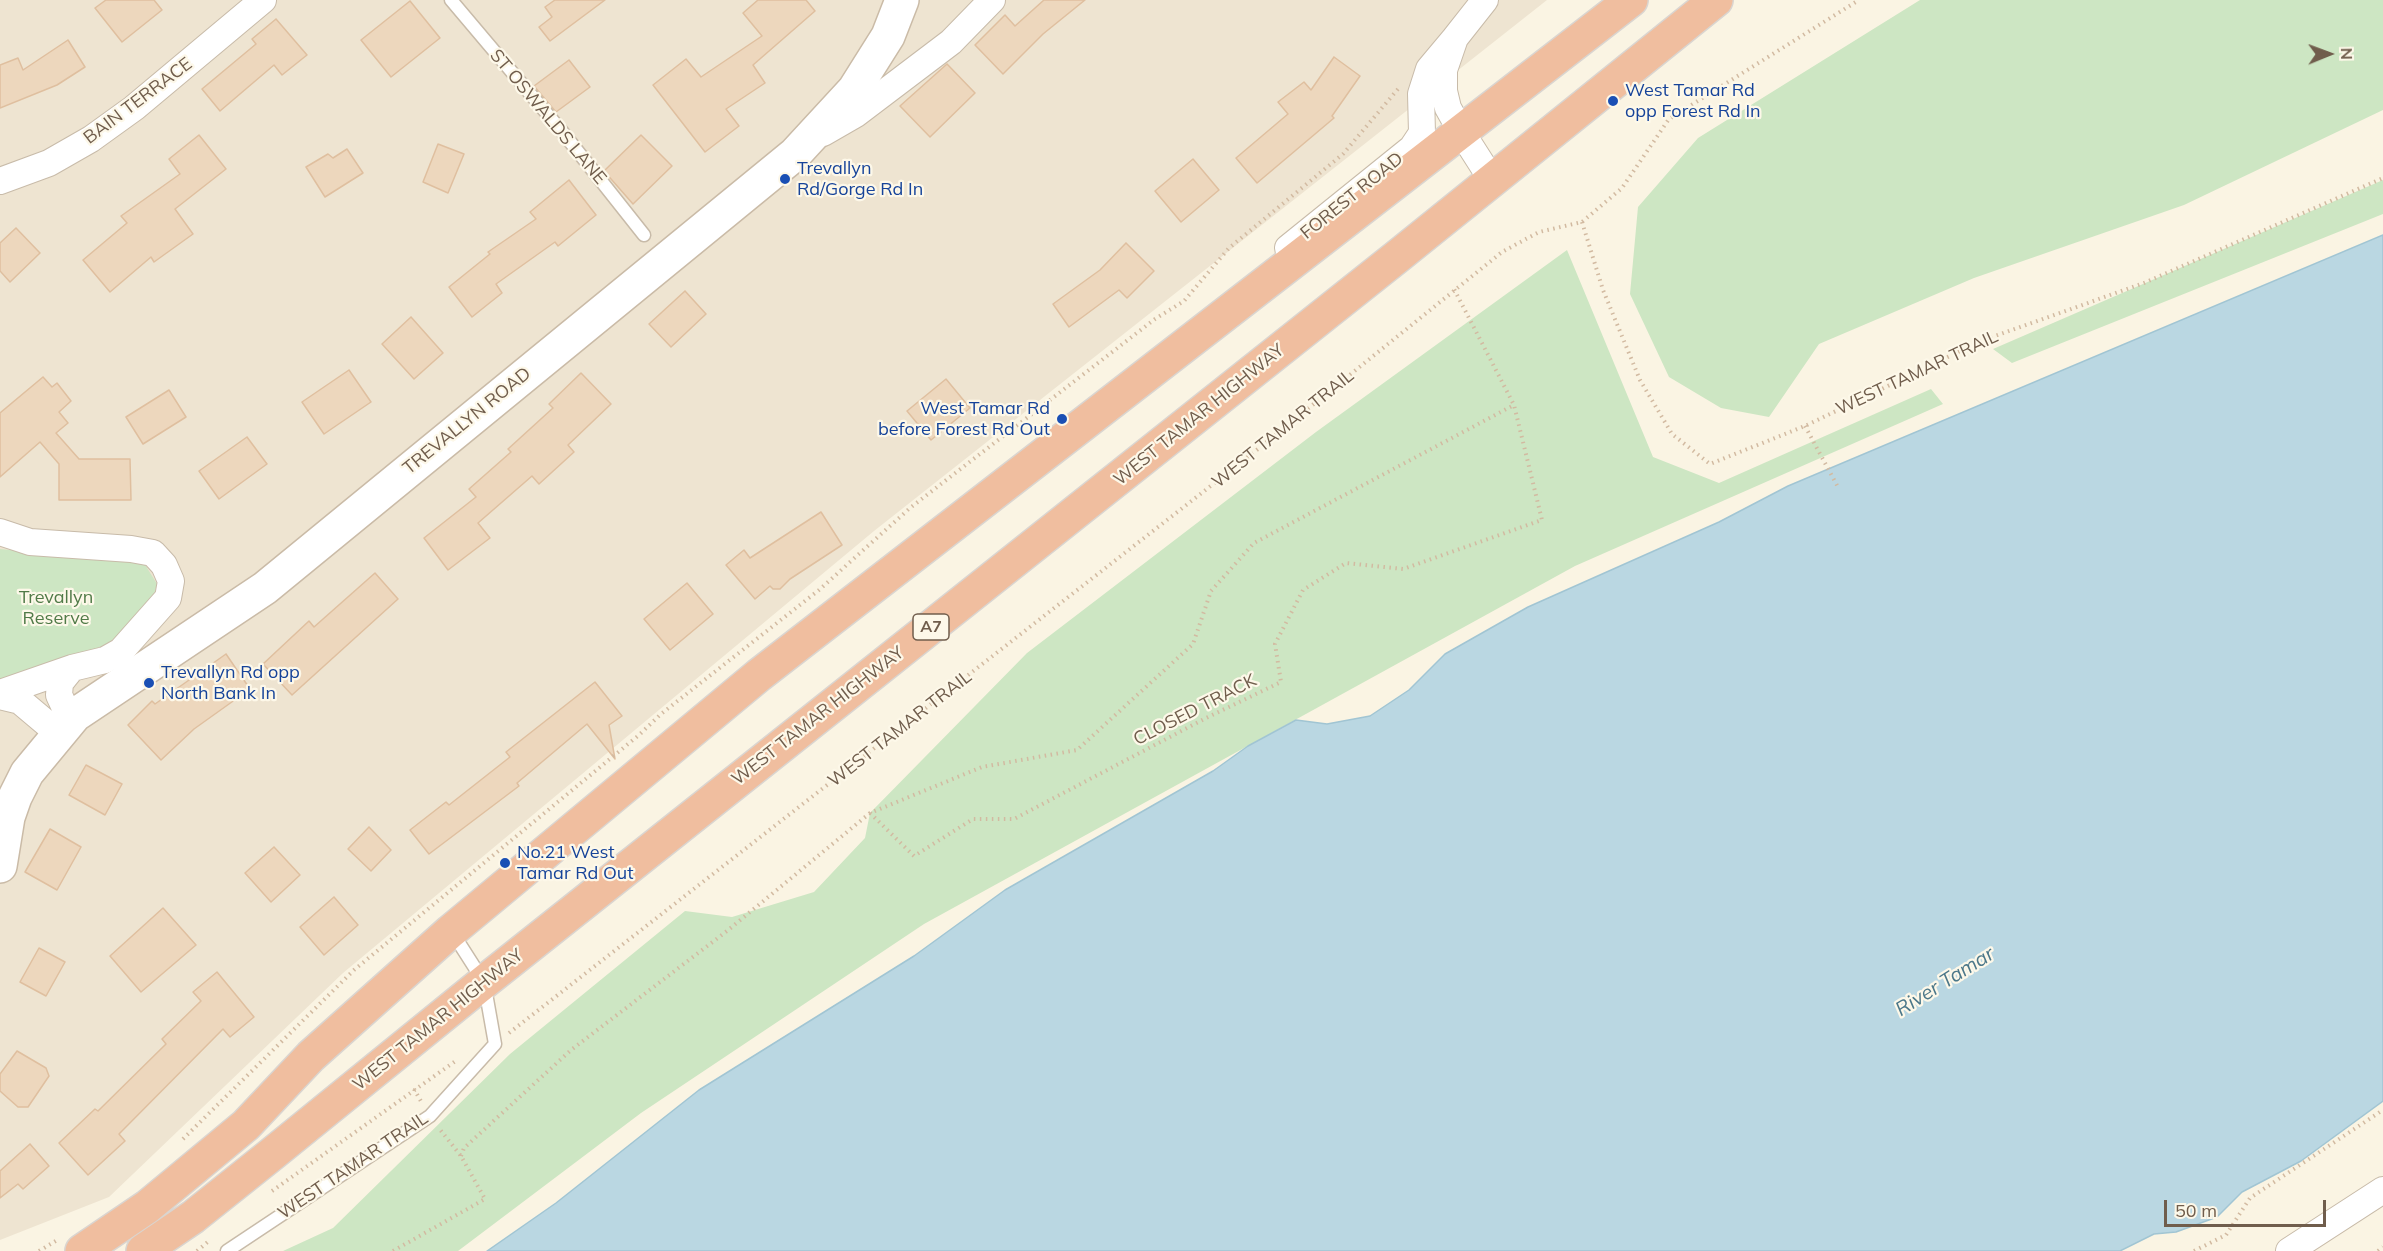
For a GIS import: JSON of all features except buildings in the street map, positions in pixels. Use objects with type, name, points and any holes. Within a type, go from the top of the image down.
[{"type":"highway","points":[[82,1251],[147,1207],[246,1125],[311,1056],[451,931],[759,675],[1631,0]]},
{"type":"highway","name":"WEST TAMAR HIGHWAY","points":[[143,1251],[254,1168],[1716,0]]},
{"type":"street","name":"BAIN TERRACE","points":[[0,181],[49,163],[92,139],[134,108],[263,0]]},
{"type":"street","points":[[808,141],[834,115],[868,69],[888,36],[902,0]]},
{"type":"street","name":"FOREST ROAD","points":[[1264,286],[1286,250],[1412,148],[1422,133],[1421,94],[1429,69],[1485,0]]},
{"type":"street","name":"TREVALLYN ROAD","points":[[0,866],[8,817],[15,797],[27,773],[66,724],[265,588],[808,141],[856,114],[951,42],[988,3]]},
{"type":"street","name":"FOREST ROAD","points":[[1455,38],[1444,70],[1443,91],[1448,108],[1492,180]]},
{"type":"street","points":[[0,532],[30,542],[130,549],[153,554],[164,565],[171,581],[168,598],[121,651],[105,660],[72,668],[8,691]]},
{"type":"street","points":[[66,724],[65,708],[58,695],[60,683],[72,668]]},
{"type":"street","points":[[8,691],[20,701],[66,724]]},
{"type":"street","points":[[2289,1251],[2383,1190]]},
{"type":"lane","name":"ST OSWALDS LANE","points":[[451,0],[560,129],[644,235]]},
{"type":"lane","points":[[451,931],[484,982],[495,1044]]},
{"type":"lane","name":"WEST TAMAR TRAIL","points":[[227,1251],[430,1116],[495,1044]]},
{"type":"path","name":"WEST TAMAR TRAIL","points":[[495,1044],[1262,446],[1502,252],[1539,232],[1582,222],[1622,188],[1670,119],[1859,0]]},
{"type":"path","name":"WEST TAMAR TRAIL","points":[[1582,222],[1603,290],[1640,380],[1672,434],[1710,464],[1805,426],[1981,341],[2144,283],[2383,178]]},
{"type":"path","points":[[460,1156],[464,1148],[570,1050],[726,931],[870,813],[982,767],[1077,750],[1193,644],[1211,591],[1254,543],[1514,405],[1455,289]]},
{"type":"path","name":"CLOSED TRACK","points":[[870,813],[914,856],[973,819],[1014,819],[1206,718],[1281,682],[1275,644],[1303,590],[1346,563],[1403,569],[1542,520],[1514,405]]},
{"type":"path","points":[[1805,426],[1839,489]]},
{"type":"path","points":[[265,1197],[481,1043],[495,1044]]},
{"type":"path","points":[[2194,1251],[2226,1235],[2250,1198],[2383,1110]]},
{"type":"path","points":[[393,1251],[485,1199],[460,1156],[430,1116]]},
{"type":"path","points":[[197,1251],[214,1237]]},
{"type":"path","points":[[2378,1251],[2383,1248]]},
{"type":"shaded area","points":[[0,0],[1547,0],[874,531],[343,973],[109,1197],[0,1240]]},
{"type":"green space","points":[[1920,0],[2383,0],[2383,110],[2184,205],[1974,278],[1819,344],[1769,417],[1721,408],[1669,377],[1630,294],[1638,207],[1698,138]]},
{"type":"green space","points":[[2383,180],[2383,214],[2012,363],[1993,349]]},
{"type":"green space","points":[[1567,250],[1653,457],[1719,483],[1931,389],[1943,404],[1575,566],[924,924],[641,1113],[458,1251],[283,1251],[333,1228],[510,1054],[685,911],[732,917],[814,892],[865,838],[870,813],[1027,653],[1316,432]]},
{"type":"green space","name":"Trevallyn Reserve","points":[[0,549],[144,563],[157,584],[152,602],[111,646],[0,682]]},
{"type":"water","name":"River Tamar","points":[[2383,235],[2383,1101],[2301,1161],[2242,1192],[2217,1217],[2176,1232],[2154,1234],[2120,1251],[487,1251],[556,1203],[699,1090],[914,956],[1005,890],[1213,771],[1248,746],[1296,720],[1327,724],[1370,716],[1409,690],[1445,654],[1528,607],[1719,522],[1788,486]]},
{"type":"place","name":"West Tamar Rd opp Forest Rd In","points":[[1613,101]]},
{"type":"place","name":"Trevallyn Rd/Gorge Rd In","points":[[785,179]]},
{"type":"place","name":"West Tamar Rd before Forest Rd Out","points":[[1062,419]]},
{"type":"place","name":"Trevallyn Rd opp North Bank In","points":[[149,683]]},
{"type":"place","name":"No.21 West Tamar Rd Out","points":[[505,863]]}]
